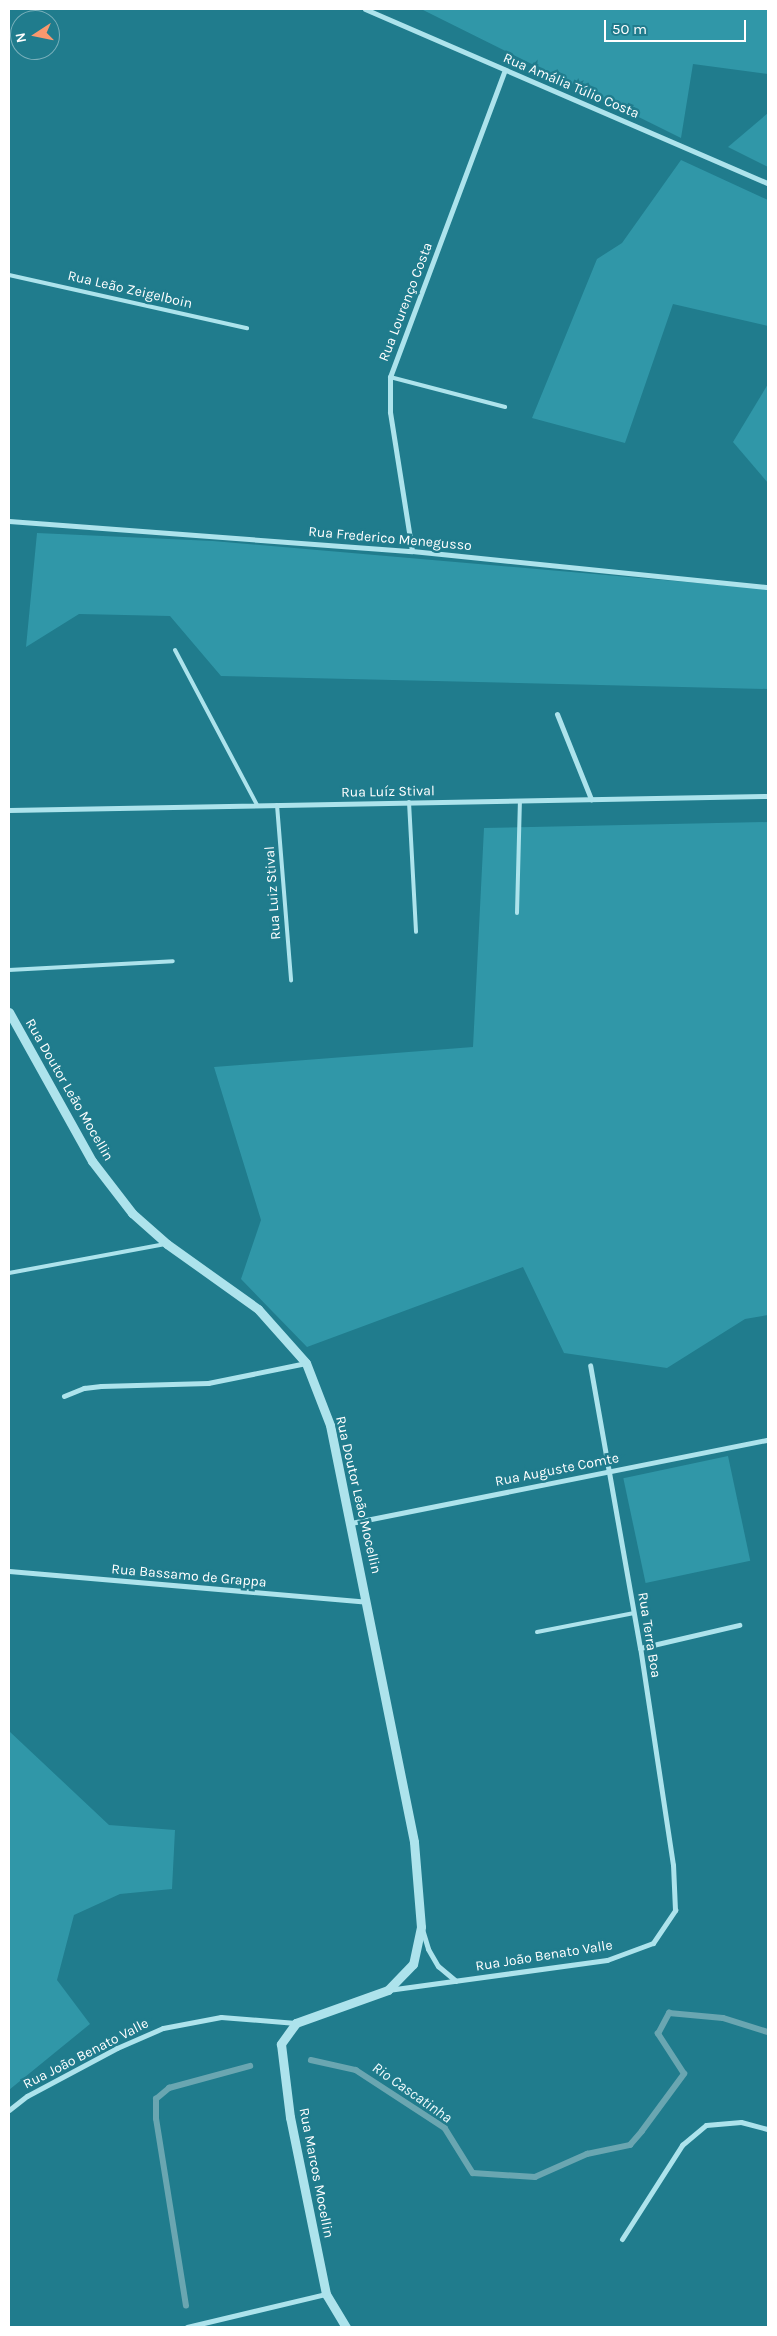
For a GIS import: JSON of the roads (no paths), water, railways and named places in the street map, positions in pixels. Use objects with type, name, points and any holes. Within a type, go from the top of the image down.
[{"type":"street","name":"Rua Amália Túlio Costa","points":[[365,9],[768,183]]},
{"type":"street","name":"Rua Lourenço Costa","points":[[412,551],[390,412],[390,377],[505,70]]},
{"type":"street","name":"Rua Frederico Menegusso","points":[[9,521],[412,551],[768,587]]},
{"type":"street","points":[[557,714],[591,799]]},
{"type":"street","name":"Rua Luíz Stival","points":[[9,810],[768,796]]},
{"type":"street","name":"Rua Doutor Leão Mocellin","points":[[9,1012],[92,1161],[132,1213],[167,1244],[258,1309],[306,1362],[330,1425],[368,1602],[414,1842],[421,1927],[413,1964],[388,1990],[296,2023]]},
{"type":"street","points":[[64,1396],[84,1388],[102,1386],[208,1383],[306,1362]]},
{"type":"street","name":"Rua Terra Boa","points":[[590,1365],[640,1648],[673,1865],[675,1910]]},
{"type":"street","name":"Rua Auguste Comte","points":[[351,1523],[768,1440]]},
{"type":"street","name":"Rua Bassamo de Grappa","points":[[9,1572],[368,1602]]},
{"type":"street","points":[[640,1648],[739,1624]]},
{"type":"street","name":"Rua João Benato Valle","points":[[388,1990],[608,1960],[653,1943],[675,1910]]},
{"type":"street","points":[[421,1927],[428,1949],[438,1966],[456,1981]]},
{"type":"street","name":"Rua João Benato Valle","points":[[9,2110],[27,2096],[117,2048],[163,2028],[221,2017],[296,2023]]},
{"type":"street","name":"Rua Marcos Mocellin","points":[[296,2023],[281,2044],[290,2117],[326,2294],[346,2327]]},
{"type":"street","points":[[622,2239],[682,2145],[706,2125],[741,2122],[768,2129]]},
{"type":"street","points":[[187,2327],[326,2294]]},
{"type":"lane","name":"Rua Leão Zeigelboin","points":[[9,274],[247,328]]},
{"type":"lane","points":[[390,377],[505,407]]},
{"type":"lane","points":[[175,650],[257,805]]},
{"type":"lane","points":[[517,913],[520,801]]},
{"type":"lane","points":[[409,802],[416,932]]},
{"type":"lane","name":"Rua Luiz Stival","points":[[277,805],[291,980]]},
{"type":"lane","points":[[9,970],[173,961]]},
{"type":"lane","points":[[9,1273],[167,1244]]},
{"type":"lane","points":[[537,1632],[634,1612]]},
{"type":"waterway","name":"Rio Cascatinha","points":[[311,2060],[356,2070],[445,2128],[473,2173],[535,2177],[587,2154],[630,2145],[642,2131],[684,2074],[658,2034],[669,2013],[723,2018],[768,2032]]},
{"type":"waterway","name":"Rio Cascatinha","points":[[186,2306],[156,2119],[156,2099],[169,2088],[250,2066]]}]
